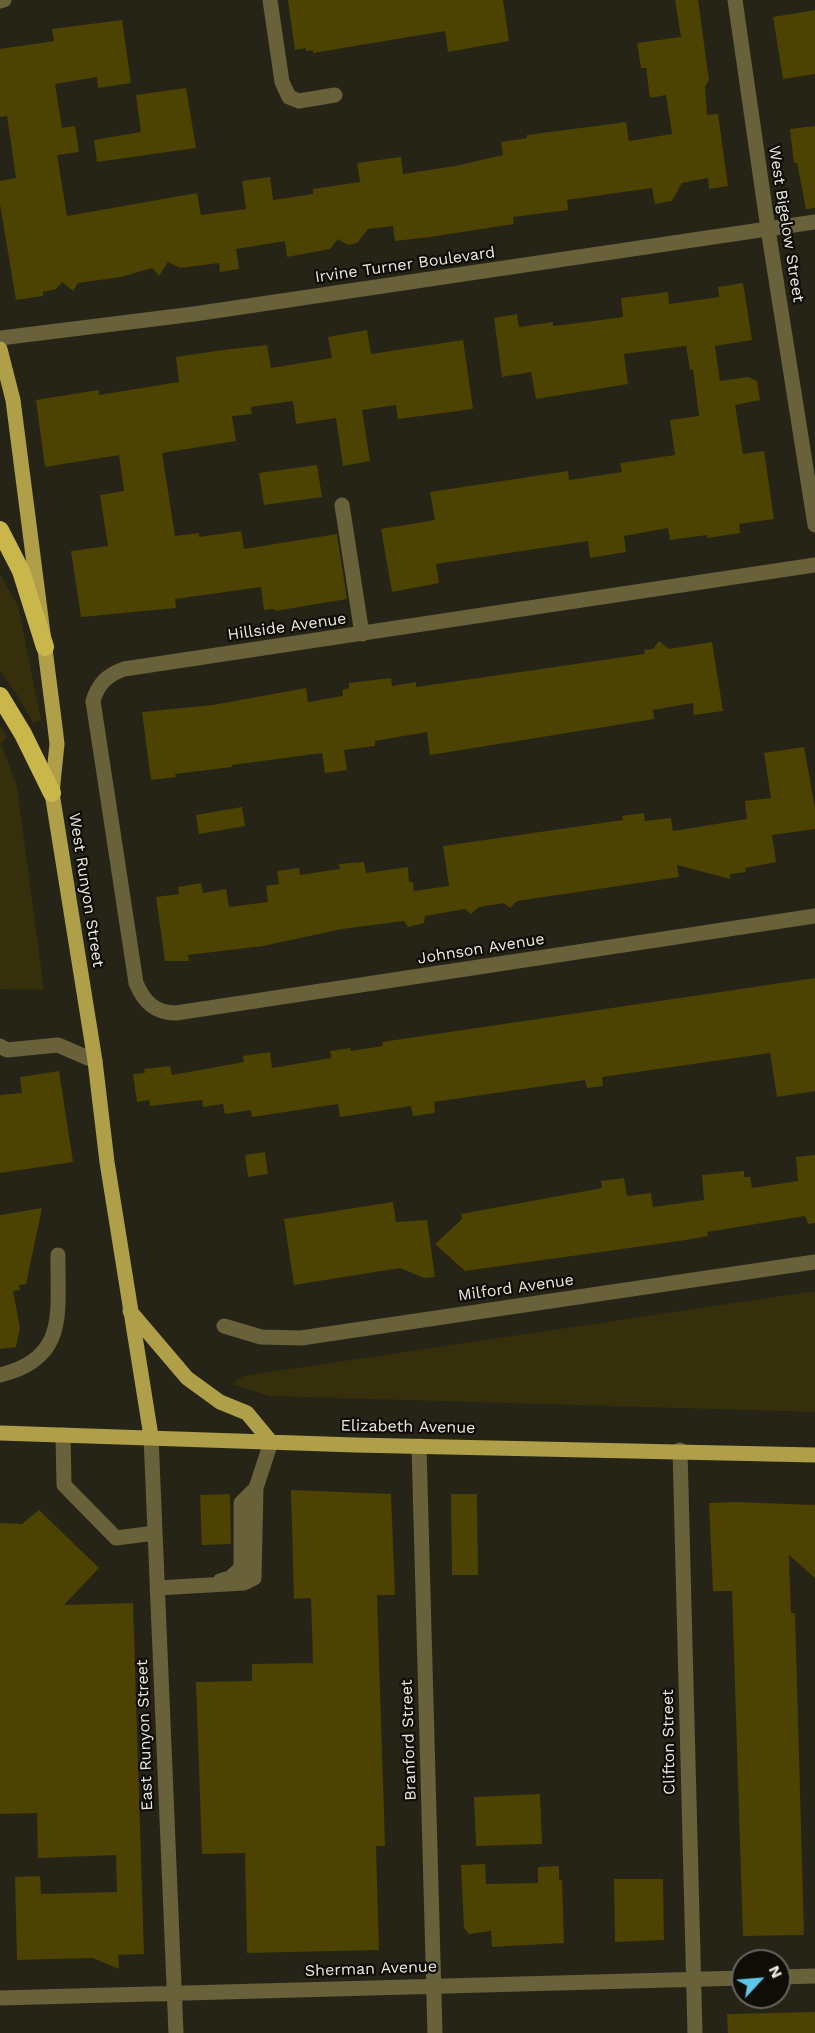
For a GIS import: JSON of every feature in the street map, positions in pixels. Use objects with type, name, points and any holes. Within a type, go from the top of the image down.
[{"type":"highway","points":[[0,530],[25,580],[45,647]]},
{"type":"highway","points":[[0,696],[23,734],[52,793]]},
{"type":"main road","name":"West Runyon Street","points":[[0,349],[14,410],[57,744],[52,793],[151,1436]]},
{"type":"main road","points":[[130,1311],[187,1378],[220,1402],[247,1413],[271,1442]]},
{"type":"main road","name":"Elizabeth Avenue","points":[[0,1432],[271,1442],[815,1455]]},
{"type":"street","points":[[270,0],[282,82],[289,97],[299,101],[336,95]]},
{"type":"street","name":"West Bigelow Street","points":[[735,0],[768,229],[815,525]]},
{"type":"street","name":"Irvine Turner Boulevard","points":[[0,338],[194,314],[815,222]]},
{"type":"street","points":[[342,505],[362,634]]},
{"type":"street","name":"Hillside Avenue","points":[[153,1008],[142,996],[136,983],[93,711],[93,701],[99,685],[107,677],[124,669],[815,565]]},
{"type":"street","name":"Johnson Avenue","points":[[153,1008],[176,1013],[815,916]]},
{"type":"street","points":[[0,1046],[7,1050],[58,1045],[95,1061]]},
{"type":"street","points":[[0,1375],[22,1368],[40,1356],[56,1330],[58,1255]]},
{"type":"street","name":"Milford Avenue","points":[[224,1326],[261,1337],[302,1338],[815,1262]]},
{"type":"street","points":[[63,1435],[64,1485],[116,1538],[155,1533]]},
{"type":"street","name":"East Runyon Street","points":[[151,1436],[176,2033]]},
{"type":"street","points":[[158,1588],[244,1583],[254,1578],[256,1488],[271,1442]]},
{"type":"street","name":"Branford Street","points":[[419,1446],[435,2033]]},
{"type":"street","name":"Clifton Street","points":[[680,1450],[695,2033]]},
{"type":"street","points":[[791,1977],[815,1976]]},
{"type":"street","name":"Sherman Avenue","points":[[0,1998],[434,1984],[731,1978]]},
{"type":"shaded area","points":[[0,574],[18,606],[41,720],[33,723],[18,696],[0,671]]},
{"type":"shaded area","points":[[0,726],[7,737],[1,743],[17,787],[44,990],[0,989]]},
{"type":"shaded area","points":[[815,1291],[815,1412],[269,1396],[232,1384],[243,1376]]},
{"type":"building","points":[[288,0],[503,0],[509,41],[448,52],[445,31],[313,53],[313,50],[306,51],[306,48],[295,50]]},
{"type":"building","points":[[675,0],[698,0],[709,80],[705,87],[707,115],[718,114],[728,186],[709,189],[708,178],[682,183],[672,201],[655,204],[652,188],[567,200],[568,210],[513,217],[514,224],[430,237],[395,241],[393,226],[368,229],[357,243],[348,245],[338,239],[330,249],[287,257],[285,241],[236,249],[239,269],[220,272],[219,263],[180,268],[168,262],[159,276],[152,268],[121,277],[78,283],[73,291],[62,282],[56,289],[43,292],[43,296],[16,300],[0,204],[0,181],[16,178],[7,116],[0,117],[0,49],[54,41],[52,29],[122,20],[131,83],[98,88],[97,77],[55,84],[62,128],[75,126],[79,152],[57,155],[67,216],[197,193],[201,215],[246,209],[242,181],[270,177],[273,200],[313,194],[313,189],[360,182],[357,163],[401,157],[403,174],[455,166],[503,155],[501,142],[527,138],[527,135],[626,122],[629,141],[672,134],[666,95],[650,98],[646,68],[641,68],[637,43],[681,37]]},
{"type":"building","points":[[815,10],[815,74],[783,79],[773,17]]},
{"type":"building","points":[[186,88],[196,148],[97,162],[94,140],[141,132],[136,95]]},
{"type":"building","points":[[815,126],[815,208],[806,209],[797,163],[794,163],[790,129]]},
{"type":"building","points":[[743,283],[752,340],[715,346],[720,381],[748,377],[757,381],[760,400],[735,405],[743,454],[764,451],[774,519],[739,524],[740,533],[707,538],[707,535],[670,540],[668,528],[624,536],[626,552],[590,558],[588,541],[436,564],[439,583],[392,592],[381,529],[435,520],[430,492],[568,471],[569,480],[622,472],[620,463],[675,455],[670,420],[699,416],[693,369],[690,370],[686,346],[624,354],[628,384],[536,399],[531,372],[502,377],[494,318],[517,314],[519,327],[553,322],[553,326],[623,317],[621,298],[668,292],[669,304],[719,297],[718,287]]},
{"type":"building","points":[[367,330],[371,354],[463,340],[473,409],[398,419],[396,405],[362,410],[370,461],[343,466],[336,418],[296,424],[293,401],[251,407],[252,414],[232,416],[236,441],[162,453],[175,536],[199,533],[199,537],[241,531],[244,549],[337,534],[347,599],[275,611],[275,609],[264,610],[261,587],[175,599],[176,608],[81,617],[71,551],[108,546],[100,495],[124,491],[119,455],[45,467],[36,400],[99,390],[99,395],[179,382],[176,357],[223,350],[267,345],[271,368],[332,358],[328,337]]},
{"type":"building","points":[[317,465],[322,497],[264,505],[259,473]]},
{"type":"building","points":[[659,641],[669,649],[712,642],[723,711],[694,715],[693,703],[653,710],[654,719],[430,755],[427,732],[375,741],[375,746],[344,750],[347,770],[325,773],[322,753],[175,774],[176,777],[151,780],[142,712],[213,705],[306,688],[308,702],[343,696],[342,690],[349,688],[349,683],[391,678],[392,686],[416,682],[416,687],[645,654],[644,650],[653,649]]},
{"type":"building","points":[[804,747],[815,808],[815,829],[772,835],[776,862],[745,868],[746,872],[730,874],[730,879],[677,865],[679,877],[517,901],[510,908],[504,903],[479,907],[471,914],[465,909],[425,916],[424,923],[408,927],[404,921],[342,929],[263,946],[188,955],[189,961],[165,961],[156,897],[179,894],[178,887],[201,883],[203,893],[226,889],[229,907],[268,902],[266,886],[279,884],[277,871],[299,868],[300,875],[340,869],[339,864],[364,862],[366,873],[408,867],[409,882],[413,882],[414,891],[449,886],[443,846],[623,820],[622,816],[644,813],[645,821],[671,818],[673,831],[747,819],[745,801],[771,798],[764,753]]},
{"type":"building","points":[[242,807],[245,826],[199,834],[196,815]]},
{"type":"building","points":[[815,978],[815,1091],[777,1097],[770,1053],[602,1077],[603,1086],[587,1088],[585,1080],[434,1102],[435,1113],[413,1116],[411,1106],[340,1117],[338,1104],[252,1117],[251,1110],[225,1114],[223,1104],[203,1107],[202,1100],[150,1106],[149,1100],[137,1102],[133,1074],[145,1073],[144,1069],[170,1066],[172,1075],[244,1062],[243,1056],[270,1052],[272,1068],[331,1058],[330,1051],[350,1048],[351,1051],[383,1046],[382,1042]]},
{"type":"building","points":[[59,1071],[73,1162],[0,1173],[0,1095],[22,1093],[20,1077]]},
{"type":"building","points":[[265,1152],[268,1174],[248,1177],[245,1155]]},
{"type":"building","points":[[815,1155],[815,1223],[808,1224],[805,1216],[707,1232],[708,1236],[686,1240],[465,1271],[435,1244],[462,1219],[461,1214],[602,1188],[601,1181],[624,1178],[627,1196],[651,1193],[653,1207],[704,1200],[702,1175],[744,1171],[744,1177],[750,1177],[752,1188],[798,1181],[796,1157]]},
{"type":"building","points":[[393,1202],[396,1222],[427,1220],[435,1277],[424,1278],[400,1268],[294,1285],[284,1219]]},
{"type":"building","points":[[42,1208],[26,1284],[19,1285],[20,1290],[13,1291],[20,1328],[16,1347],[0,1349],[0,1215]]},
{"type":"building","points":[[291,1490],[391,1494],[395,1595],[377,1595],[385,1846],[376,1846],[379,1950],[247,1953],[245,1853],[202,1854],[196,1682],[252,1681],[252,1664],[313,1663],[311,1598],[294,1599]]},
{"type":"building","points":[[230,1494],[231,1544],[202,1545],[200,1495]]},
{"type":"building","points":[[451,1494],[477,1494],[478,1575],[452,1575]]},
{"type":"building","points":[[709,1503],[815,1505],[815,1578],[789,1555],[791,1613],[795,1613],[804,1935],[743,1936],[732,1591],[713,1591]]},
{"type":"building","points":[[39,1510],[99,1568],[64,1605],[133,1603],[144,1954],[118,1955],[119,1969],[93,1958],[17,1960],[15,1877],[40,1876],[41,1894],[117,1892],[116,1855],[38,1858],[37,1813],[0,1814],[0,1523],[22,1524]]},
{"type":"building","points":[[540,1794],[542,1844],[476,1846],[474,1797]]},
{"type":"building","points":[[485,1864],[486,1884],[538,1883],[538,1867],[559,1866],[559,1880],[562,1880],[564,1943],[492,1947],[491,1931],[469,1934],[464,1928],[461,1865]]},
{"type":"building","points":[[614,1879],[663,1879],[664,1940],[615,1942]]},
{"type":"building","points":[[815,2012],[815,2033],[728,2033],[727,2014]]}]
